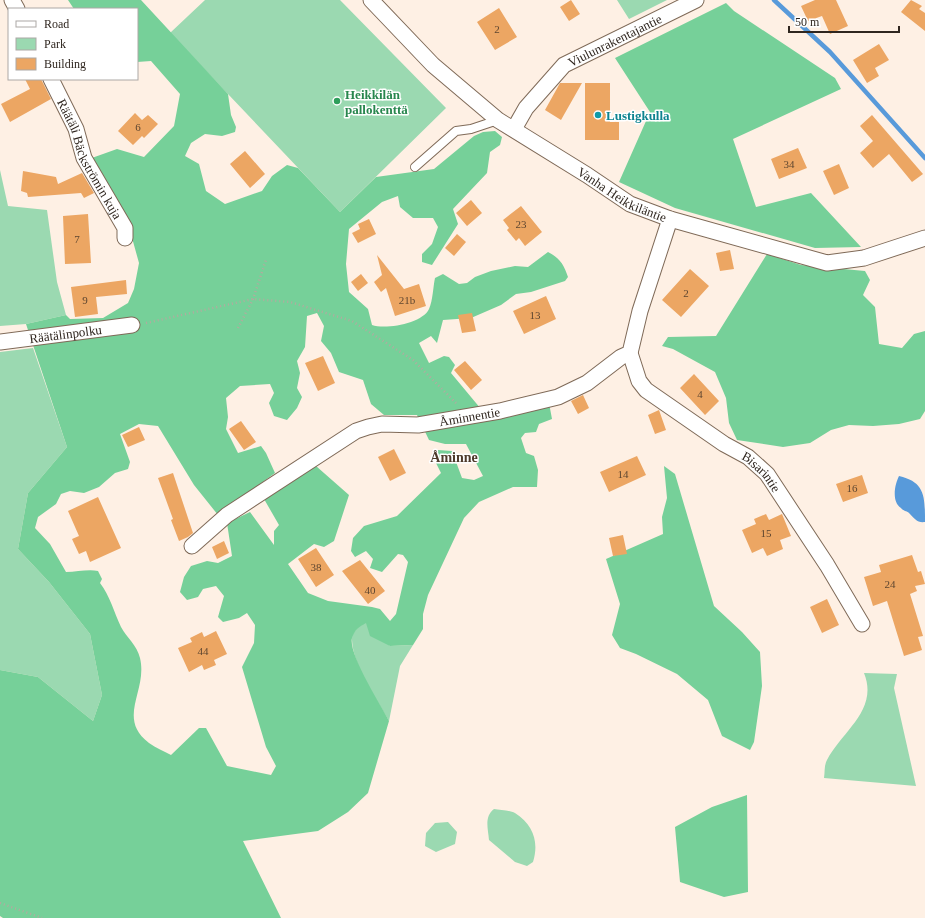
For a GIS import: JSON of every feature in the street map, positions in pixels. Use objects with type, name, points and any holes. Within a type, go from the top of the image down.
[{"type":"street","name":"Vanha Heikkiläntie","points":[[371,0],[433,65],[498,120],[587,174],[630,204],[670,219],[827,263],[864,258],[925,238]]},
{"type":"street","name":"Viulunrakentajantie","points":[[514,129],[526,108],[564,65],[696,0]]},
{"type":"street","name":"Räätäli Bäckströmin kuja","points":[[52,80],[76,129],[84,158],[125,228],[125,238]]},
{"type":"street","points":[[630,353],[640,311],[670,219]]},
{"type":"street","name":"Räätälinpolku","points":[[0,342],[132,325]]},
{"type":"street","name":"Åminnentie","points":[[192,546],[227,515],[356,432],[368,426],[382,424],[418,425],[500,411],[558,397],[587,383],[621,357],[630,353]]},
{"type":"street","name":"Bisarintie","points":[[630,353],[634,370],[639,382],[646,390],[724,444],[748,457],[767,474],[827,565],[862,624]]},
{"type":"lane","points":[[415,167],[456,131],[472,129],[498,120]]},
{"type":"path","points":[[238,328],[253,299],[266,260]]},
{"type":"path","points":[[132,325],[253,299],[290,302],[352,322],[413,360],[469,416]]},
{"type":"path","points":[[0,902],[42,918]]},
{"type":"green space","points":[[68,0],[141,0],[228,94],[231,115],[236,127],[235,132],[222,136],[205,134],[191,143],[185,156],[199,164],[206,191],[225,204],[262,191],[272,176],[287,165],[298,168],[340,212],[376,177],[434,169],[474,136],[483,132],[495,131],[502,137],[500,145],[490,152],[487,173],[453,209],[458,224],[432,265],[422,262],[422,254],[432,244],[438,227],[433,218],[413,218],[400,207],[398,196],[382,202],[349,229],[346,264],[349,292],[368,309],[372,325],[386,327],[395,326],[412,322],[425,314],[429,309],[435,278],[443,274],[459,284],[467,283],[475,277],[491,271],[515,266],[528,267],[548,252],[556,257],[561,262],[568,277],[565,281],[531,292],[516,294],[501,305],[471,318],[443,320],[437,343],[431,336],[419,343],[429,363],[444,356],[449,357],[455,365],[451,373],[481,409],[549,403],[552,419],[539,424],[536,432],[525,433],[521,438],[526,453],[534,456],[538,470],[537,487],[513,487],[479,502],[464,518],[428,595],[423,614],[423,629],[413,645],[390,646],[370,636],[366,623],[354,632],[352,646],[355,655],[366,680],[389,721],[368,793],[348,812],[318,831],[243,841],[281,918],[3,918],[0,916],[0,670],[38,677],[93,721],[102,695],[90,634],[49,582],[18,549],[28,493],[67,447],[26,324],[66,315],[70,319],[103,318],[128,303],[134,289],[139,263],[129,227],[89,159],[117,149],[144,157],[174,126],[180,94],[151,61],[138,62],[138,8],[73,8]],"holes":[[[317,313],[324,326],[321,341],[331,353],[339,372],[363,380],[371,404],[384,415],[417,415],[429,440],[445,444],[466,444],[483,476],[474,480],[462,478],[452,451],[438,450],[433,457],[441,473],[397,516],[364,526],[353,538],[351,551],[355,557],[366,551],[373,559],[370,568],[382,572],[398,554],[403,555],[408,562],[396,614],[390,621],[380,609],[328,601],[308,593],[288,564],[314,544],[324,547],[334,541],[349,495],[316,466],[264,499],[279,525],[274,531],[274,545],[250,512],[227,523],[232,556],[218,563],[207,561],[191,566],[184,577],[180,592],[187,600],[198,597],[203,589],[216,586],[224,596],[218,617],[223,622],[239,618],[247,613],[255,625],[254,643],[242,667],[266,747],[276,766],[271,775],[227,766],[206,728],[199,728],[171,755],[149,743],[139,734],[135,724],[135,704],[141,670],[139,653],[121,627],[109,599],[100,583],[102,579],[98,571],[90,570],[66,572],[50,544],[35,528],[38,517],[56,504],[61,494],[70,491],[84,493],[99,487],[115,473],[128,469],[130,462],[120,434],[139,424],[158,426],[194,485],[218,515],[275,473],[266,453],[261,446],[238,453],[226,429],[228,417],[226,398],[240,386],[270,384],[274,393],[269,403],[274,416],[287,420],[297,408],[302,397],[297,388],[300,373],[297,361],[305,347],[307,316]]]},
{"type":"green space","name":"Heikkilän pallokenttä","points":[[205,0],[340,0],[446,108],[340,212],[170,33]]},
{"type":"green space","points":[[617,0],[667,0],[629,19]]},
{"type":"green space","points":[[726,3],[734,11],[835,78],[841,89],[733,139],[756,207],[811,193],[861,247],[815,248],[675,208],[619,182],[650,112],[615,58]]},
{"type":"green space","points":[[0,170],[8,206],[47,210],[57,282],[66,315],[26,324],[0,326]]},
{"type":"green space","points":[[767,254],[801,265],[865,271],[870,280],[863,295],[875,307],[879,344],[902,348],[914,334],[925,331],[925,411],[920,419],[899,424],[873,426],[849,425],[831,430],[810,443],[783,447],[737,440],[729,423],[726,398],[715,372],[673,349],[662,346],[668,337],[716,336]]},
{"type":"green space","points":[[33,348],[67,447],[28,493],[18,549],[49,582],[90,634],[102,695],[93,721],[38,677],[0,670],[0,352]]},
{"type":"green space","points":[[664,466],[675,474],[714,606],[742,632],[760,652],[762,686],[754,742],[750,750],[722,736],[708,700],[677,674],[620,648],[612,635],[620,604],[606,559],[663,534],[662,517],[667,498]]},
{"type":"green space","points":[[366,622],[390,646],[413,645],[400,666],[389,721],[366,682],[353,650],[353,634],[356,629]]},
{"type":"green space","points":[[864,673],[897,674],[894,688],[916,786],[824,778],[827,760],[857,720],[863,709],[867,698],[867,686]]},
{"type":"green space","points":[[747,795],[748,892],[724,897],[680,882],[675,827],[712,807]]},
{"type":"green space","points":[[494,809],[515,813],[527,823],[531,829],[535,841],[535,855],[533,862],[527,866],[515,862],[489,840],[488,819]]},
{"type":"green space","points":[[448,822],[457,832],[455,844],[436,852],[425,846],[426,833],[435,823]]},
{"type":"water","points":[[899,476],[914,482],[919,486],[924,498],[925,522],[916,520],[898,505],[895,492],[896,483]]},
{"type":"building","points":[[571,0],[580,14],[569,21],[560,7]]},
{"type":"building","points":[[815,0],[836,0],[848,26],[830,34],[822,16],[808,21],[801,6]]},
{"type":"building","points":[[911,0],[922,6],[919,9],[925,13],[925,31],[901,12]]},
{"type":"building","points":[[499,8],[517,37],[495,50],[477,22]]},
{"type":"building","points":[[879,44],[889,60],[875,68],[879,76],[867,83],[853,60]]},
{"type":"building","points":[[26,80],[42,80],[51,99],[10,122],[1,104],[30,89]]},
{"type":"building","points":[[560,83],[582,83],[561,120],[545,110]]},
{"type":"building","name":"Lustigkulla","points":[[585,83],[610,83],[610,122],[619,122],[619,140],[585,140]]},
{"type":"building","points":[[135,113],[142,120],[148,115],[158,124],[144,138],[142,136],[133,145],[118,131]]},
{"type":"building","points":[[872,115],[923,174],[912,182],[889,154],[873,168],[860,153],[873,141],[860,126]]},
{"type":"building","points":[[798,148],[807,168],[779,179],[771,159]]},
{"type":"building","points":[[245,151],[265,174],[250,188],[230,164]]},
{"type":"building","points":[[839,164],[849,188],[834,195],[823,171]]},
{"type":"building","points":[[23,171],[56,177],[58,184],[82,173],[94,193],[84,198],[81,193],[28,197],[27,193],[21,191]]},
{"type":"building","points":[[471,200],[482,213],[467,226],[456,213]]},
{"type":"building","points":[[521,206],[542,232],[525,246],[519,238],[516,241],[507,230],[509,228],[503,220]]},
{"type":"building","points":[[88,214],[91,263],[65,264],[63,216]]},
{"type":"building","points":[[369,219],[376,234],[358,243],[352,233],[360,229],[358,224]]},
{"type":"building","points":[[457,234],[466,242],[454,256],[445,248]]},
{"type":"building","points":[[730,250],[734,269],[720,271],[716,253]]},
{"type":"building","points":[[377,255],[404,289],[419,284],[426,306],[395,316],[386,288],[381,292],[374,282],[382,275]]},
{"type":"building","points":[[690,269],[709,286],[681,317],[662,300]]},
{"type":"building","points":[[361,274],[368,283],[358,291],[351,282]]},
{"type":"building","points":[[126,280],[127,294],[96,297],[98,314],[75,317],[71,287]]},
{"type":"building","points":[[546,296],[556,319],[524,334],[513,311]]},
{"type":"building","points":[[472,313],[476,331],[462,333],[458,315]]},
{"type":"building","points":[[323,356],[335,383],[318,391],[305,363]]},
{"type":"building","points":[[465,361],[482,380],[471,390],[454,370]]},
{"type":"building","points":[[694,374],[719,401],[705,415],[680,388]]},
{"type":"building","points":[[583,395],[589,408],[578,414],[571,401]]},
{"type":"building","points":[[659,410],[666,430],[655,434],[648,415]]},
{"type":"building","points":[[241,421],[256,442],[244,450],[229,429]]},
{"type":"building","points":[[139,427],[145,440],[128,447],[122,435]]},
{"type":"building","points":[[394,449],[406,473],[390,481],[378,457]]},
{"type":"building","points":[[637,456],[646,475],[609,492],[600,472]]},
{"type":"building","points":[[173,473],[193,533],[179,541],[171,520],[173,519],[158,478]]},
{"type":"building","points":[[862,475],[868,493],[843,502],[836,484]]},
{"type":"building","points":[[98,497],[121,548],[90,562],[86,551],[79,554],[72,539],[79,536],[68,511]]},
{"type":"building","points":[[766,514],[769,520],[782,514],[791,536],[780,540],[783,549],[767,556],[763,548],[752,553],[742,530],[756,524],[754,519]]},
{"type":"building","points":[[623,535],[627,554],[613,556],[609,538]]},
{"type":"building","points":[[224,541],[229,553],[217,559],[212,547]]},
{"type":"building","points":[[316,548],[334,575],[316,587],[298,559]]},
{"type":"building","points":[[912,555],[918,572],[921,571],[925,584],[915,586],[917,591],[910,594],[923,636],[918,637],[922,650],[904,656],[887,601],[873,606],[864,577],[881,572],[879,565]]},
{"type":"building","points":[[360,560],[385,591],[368,604],[342,571]]},
{"type":"building","points":[[827,599],[839,625],[822,633],[810,607]]},
{"type":"building","points":[[216,631],[227,654],[214,660],[216,665],[204,670],[202,665],[189,672],[178,648],[192,642],[190,638],[202,632],[204,637]]},
{"type":"waterway","points":[[774,0],[830,52],[925,158]]},
{"type":"place","name":"Heikkilän pallokenttä","points":[[337,101]]},
{"type":"place","name":"Lustigkulla","points":[[598,115]]},
{"type":"district","name":"Åminne","points":[[454,457]]}]
